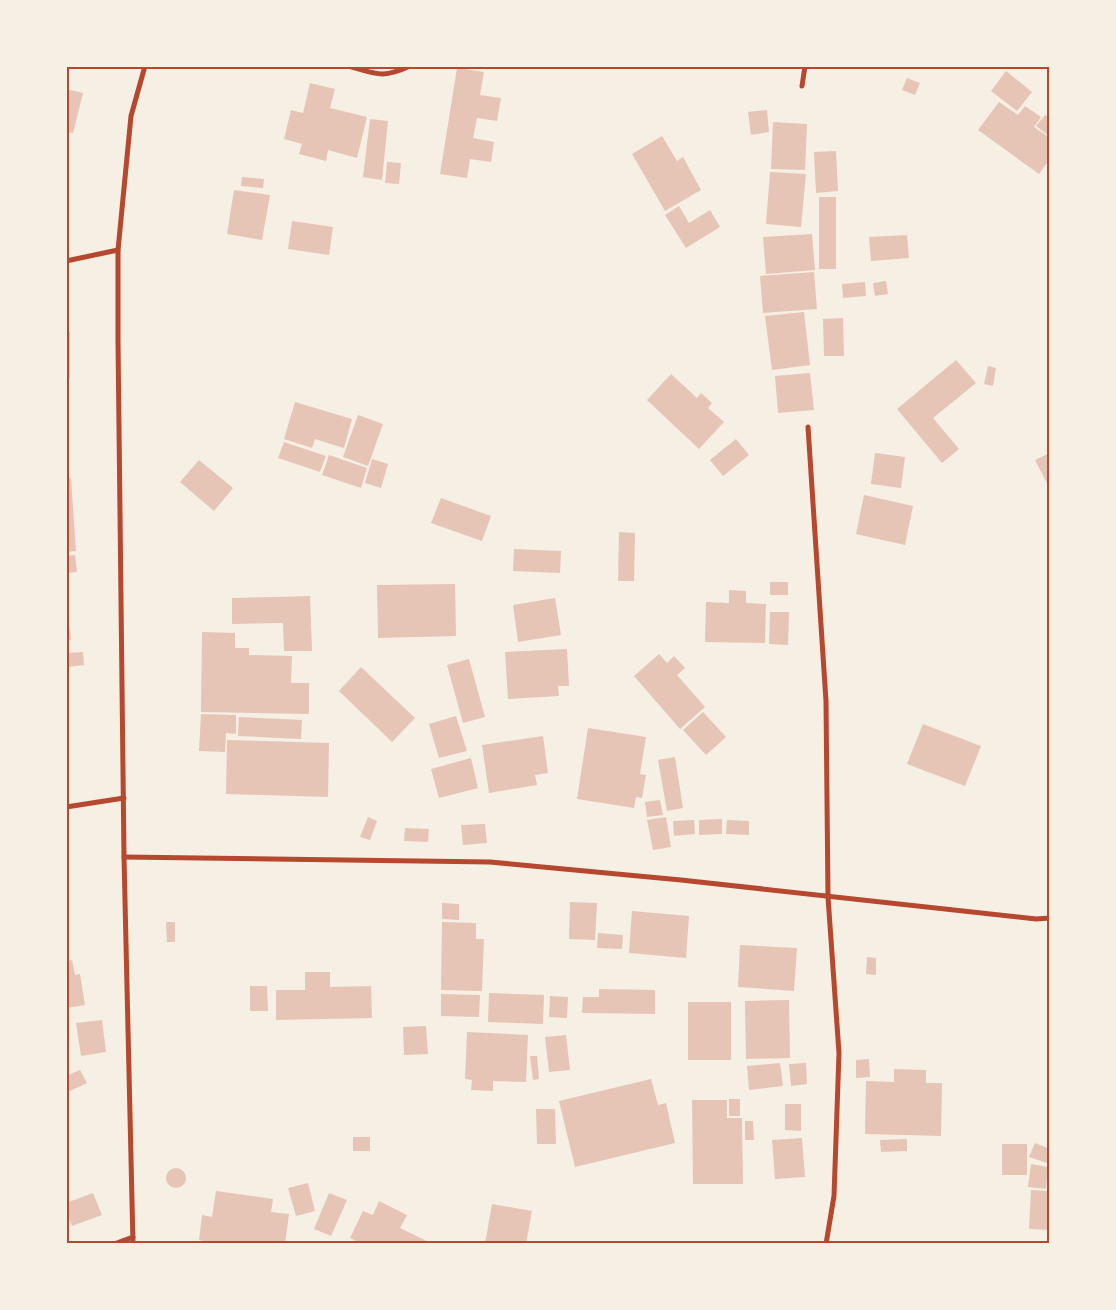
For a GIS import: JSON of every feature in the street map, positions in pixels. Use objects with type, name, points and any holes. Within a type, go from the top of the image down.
[{"type":"street","points":[[133,1244],[124,857],[118,250],[131,116],[144,66]]},
{"type":"street","points":[[348,66],[381,75],[394,74],[410,66]]},
{"type":"street","points":[[802,86],[805,66]]},
{"type":"street","points":[[66,261],[118,250]]},
{"type":"street","points":[[808,427],[826,701],[828,897],[839,1053],[834,1196],[826,1244]]},
{"type":"street","points":[[66,807],[124,798]]},
{"type":"street","points":[[124,857],[490,862],[681,880],[1036,919],[1050,918]]},
{"type":"street","points":[[114,1244],[132,1237]]},
{"type":"building","points":[[457,68],[484,72],[480,95],[501,98],[497,121],[477,118],[473,138],[494,142],[491,162],[470,159],[467,178],[440,174]]},
{"type":"building","points":[[1006,71],[1032,92],[1017,111],[991,91]]},
{"type":"building","points":[[907,78],[920,83],[915,95],[902,90]]},
{"type":"building","points":[[310,83],[335,89],[330,108],[367,117],[357,158],[328,150],[326,161],[299,154],[302,144],[284,139],[291,110],[303,113]]},
{"type":"building","points":[[66,89],[83,93],[73,133],[66,132]]},
{"type":"building","points":[[999,102],[1018,115],[1025,106],[1041,117],[1034,127],[1050,138],[1050,159],[1039,174],[978,130]]},
{"type":"building","points":[[767,110],[769,132],[751,135],[748,112]]},
{"type":"building","points":[[1045,115],[1050,118],[1050,137],[1036,126]]},
{"type":"building","points":[[370,119],[388,121],[382,180],[363,177]]},
{"type":"building","points":[[773,122],[807,124],[805,170],[771,169]]},
{"type":"building","points":[[662,136],[677,161],[683,157],[701,190],[665,211],[632,154]]},
{"type":"building","points":[[836,151],[838,191],[816,193],[814,152]]},
{"type":"building","points":[[387,162],[401,163],[399,184],[385,183]]},
{"type":"building","points":[[770,172],[806,174],[801,227],[766,224]]},
{"type":"building","points":[[242,177],[264,179],[263,188],[241,186]]},
{"type":"building","points":[[234,190],[270,195],[262,240],[227,234]]},
{"type":"building","points":[[819,197],[836,197],[836,269],[819,269]]},
{"type":"building","points":[[679,206],[689,223],[710,210],[720,227],[686,248],[665,215]]},
{"type":"building","points":[[292,221],[333,227],[329,255],[288,249]]},
{"type":"building","points":[[812,234],[815,270],[766,274],[763,237]]},
{"type":"building","points":[[907,235],[909,258],[871,261],[869,237]]},
{"type":"building","points":[[814,272],[817,309],[763,313],[760,276]]},
{"type":"building","points":[[886,281],[888,294],[875,296],[873,283]]},
{"type":"building","points":[[865,282],[866,296],[843,298],[842,284]]},
{"type":"building","points":[[804,312],[810,365],[772,370],[765,316]]},
{"type":"building","points":[[843,318],[844,356],[824,356],[823,319]]},
{"type":"building","points":[[66,332],[70,332],[70,379],[66,379]]},
{"type":"building","points":[[956,360],[976,383],[933,418],[959,449],[942,463],[897,409]]},
{"type":"building","points":[[988,366],[996,368],[993,386],[984,384]]},
{"type":"building","points":[[810,373],[814,410],[778,413],[775,376]]},
{"type":"building","points":[[671,374],[697,398],[701,393],[712,403],[708,408],[724,422],[699,449],[647,400]]},
{"type":"building","points":[[295,402],[352,419],[344,448],[315,439],[312,448],[284,439]]},
{"type":"building","points":[[358,415],[383,424],[368,466],[343,457]]},
{"type":"building","points":[[736,439],[749,455],[723,476],[710,460]]},
{"type":"building","points":[[284,442],[326,456],[320,472],[278,458]]},
{"type":"building","points":[[875,453],[905,457],[901,488],[871,484]]},
{"type":"building","points":[[1050,453],[1050,489],[1035,460]]},
{"type":"building","points":[[329,455],[367,468],[361,488],[322,475]]},
{"type":"building","points":[[372,459],[388,464],[381,488],[365,483]]},
{"type":"building","points":[[199,460],[233,488],[214,511],[180,482]]},
{"type":"building","points":[[71,478],[76,551],[66,552],[66,479]]},
{"type":"building","points":[[864,495],[913,506],[905,545],[856,534]]},
{"type":"building","points":[[441,498],[491,516],[482,541],[431,523]]},
{"type":"building","points":[[619,532],[635,533],[634,581],[618,581]]},
{"type":"building","points":[[514,549],[561,551],[560,573],[513,571]]},
{"type":"building","points":[[75,555],[77,572],[66,573],[66,556]]},
{"type":"building","points":[[770,582],[788,582],[788,595],[770,595]]},
{"type":"building","points":[[455,584],[456,636],[378,638],[377,585]]},
{"type":"building","points":[[729,590],[746,591],[746,603],[766,604],[765,643],[705,642],[706,602],[729,603]]},
{"type":"building","points":[[310,596],[312,651],[284,651],[283,623],[232,624],[232,598]]},
{"type":"building","points":[[555,598],[561,635],[518,642],[513,605]]},
{"type":"building","points":[[770,612],[789,612],[788,645],[769,644]]},
{"type":"building","points":[[69,621],[71,640],[66,640],[66,622]]},
{"type":"building","points":[[202,632],[235,633],[235,648],[249,648],[249,655],[292,656],[291,683],[309,683],[309,714],[201,712]]},
{"type":"building","points":[[567,649],[569,686],[558,686],[559,696],[508,699],[505,652]]},
{"type":"building","points":[[83,652],[84,665],[66,667],[66,653]]},
{"type":"building","points":[[659,654],[667,663],[674,656],[685,668],[677,675],[705,707],[680,729],[634,676]]},
{"type":"building","points":[[469,659],[485,717],[463,723],[447,665]]},
{"type":"building","points":[[361,667],[415,718],[392,742],[339,691]]},
{"type":"building","points":[[703,712],[726,737],[706,755],[683,730]]},
{"type":"building","points":[[201,714],[236,715],[236,734],[226,733],[225,752],[199,751]]},
{"type":"building","points":[[456,716],[467,751],[439,758],[429,724]]},
{"type":"building","points":[[239,717],[302,720],[301,739],[238,736]]},
{"type":"building","points":[[923,724],[981,746],[965,786],[907,764]]},
{"type":"building","points":[[588,728],[646,737],[640,774],[646,775],[642,798],[636,797],[634,808],[577,799]]},
{"type":"building","points":[[543,736],[548,773],[535,775],[537,785],[489,793],[482,745]]},
{"type":"building","points":[[227,740],[329,743],[328,797],[226,794]]},
{"type":"building","points":[[675,757],[683,808],[667,811],[658,760]]},
{"type":"building","points":[[471,758],[478,788],[439,798],[431,769]]},
{"type":"building","points":[[660,800],[663,815],[647,817],[645,802]]},
{"type":"building","points":[[368,817],[377,821],[370,840],[360,837]]},
{"type":"building","points":[[666,817],[671,847],[653,850],[647,820]]},
{"type":"building","points":[[722,819],[722,834],[699,835],[699,820]]},
{"type":"building","points":[[694,820],[695,834],[674,836],[673,821]]},
{"type":"building","points":[[727,820],[749,821],[749,835],[726,834]]},
{"type":"building","points":[[485,824],[487,843],[463,845],[461,825]]},
{"type":"building","points":[[405,828],[429,829],[428,842],[404,841]]},
{"type":"building","points":[[570,902],[597,903],[595,940],[569,939]]},
{"type":"building","points":[[442,903],[459,904],[459,920],[442,919]]},
{"type":"building","points":[[632,911],[689,916],[686,958],[629,953]]},
{"type":"building","points":[[166,922],[175,922],[175,942],[167,942]]},
{"type":"building","points":[[442,922],[476,923],[476,939],[484,939],[482,991],[441,990]]},
{"type":"building","points":[[598,933],[623,935],[622,949],[597,948]]},
{"type":"building","points":[[740,945],[797,948],[794,991],[738,987]]},
{"type":"building","points":[[867,957],[876,958],[876,975],[866,974]]},
{"type":"building","points":[[72,960],[75,975],[80,974],[85,1005],[66,1008],[66,961]]},
{"type":"building","points":[[305,972],[330,972],[330,987],[371,986],[372,1018],[276,1020],[276,990],[305,990]]},
{"type":"building","points":[[250,986],[267,986],[268,1011],[250,1011]]},
{"type":"building","points":[[599,989],[655,990],[655,1014],[582,1013],[583,997],[599,997]]},
{"type":"building","points":[[489,993],[544,995],[543,1024],[488,1022]]},
{"type":"building","points":[[441,994],[480,995],[479,1017],[441,1016]]},
{"type":"building","points":[[550,996],[568,997],[567,1018],[549,1017]]},
{"type":"building","points":[[789,1000],[790,1058],[746,1059],[745,1001]]},
{"type":"building","points":[[688,1002],[731,1002],[731,1060],[688,1060]]},
{"type":"building","points":[[102,1020],[106,1052],[81,1056],[76,1023]]},
{"type":"building","points":[[426,1026],[428,1054],[404,1055],[403,1027]]},
{"type":"building","points":[[467,1032],[528,1035],[526,1082],[493,1081],[493,1091],[471,1090],[472,1080],[465,1079]]},
{"type":"building","points":[[566,1035],[570,1070],[549,1072],[545,1037]]},
{"type":"building","points":[[530,1056],[537,1056],[539,1079],[533,1080]]},
{"type":"building","points":[[869,1059],[870,1077],[856,1078],[856,1060]]},
{"type":"building","points":[[780,1063],[783,1086],[749,1090],[747,1066]]},
{"type":"building","points":[[806,1063],[807,1084],[791,1086],[789,1064]]},
{"type":"building","points":[[894,1069],[926,1070],[926,1083],[942,1083],[941,1136],[865,1134],[866,1081],[894,1082]]},
{"type":"building","points":[[80,1070],[87,1083],[70,1091],[66,1083],[66,1076]]},
{"type":"building","points":[[651,1079],[658,1105],[666,1103],[675,1143],[575,1167],[559,1101]]},
{"type":"building","points":[[729,1099],[740,1099],[740,1116],[729,1116]]},
{"type":"building","points":[[692,1100],[727,1100],[727,1118],[742,1118],[743,1184],[693,1184]]},
{"type":"building","points":[[785,1104],[801,1104],[801,1131],[785,1130]]},
{"type":"building","points":[[536,1109],[555,1109],[556,1144],[537,1144]]},
{"type":"building","points":[[745,1121],[753,1121],[754,1140],[745,1140]]},
{"type":"building","points":[[353,1137],[370,1137],[370,1151],[353,1151]]},
{"type":"building","points":[[802,1138],[805,1177],[775,1179],[772,1140]]},
{"type":"building","points":[[907,1139],[907,1151],[881,1152],[880,1140]]},
{"type":"building","points":[[1035,1143],[1050,1149],[1050,1164],[1029,1157]]},
{"type":"building","points":[[1002,1144],[1027,1144],[1027,1175],[1002,1175]]},
{"type":"building","points":[[1031,1164],[1048,1167],[1046,1189],[1028,1187]]},
{"type":"building","points":[[176,1168],[183,1171],[186,1178],[183,1185],[176,1188],[169,1185],[166,1178],[169,1171]]},
{"type":"building","points":[[308,1183],[315,1211],[296,1216],[288,1188]]},
{"type":"building","points":[[1031,1190],[1050,1191],[1050,1230],[1029,1229]]},
{"type":"building","points":[[216,1191],[273,1199],[271,1212],[289,1214],[285,1244],[208,1244],[208,1242],[199,1240],[202,1215],[212,1217]]},
{"type":"building","points":[[93,1193],[102,1215],[72,1226],[66,1210],[66,1203]]},
{"type":"building","points":[[329,1193],[347,1200],[331,1236],[314,1229]]},
{"type":"building","points":[[379,1201],[407,1215],[400,1228],[433,1244],[363,1244],[350,1238],[363,1211],[373,1215]]},
{"type":"building","points":[[492,1204],[532,1211],[526,1244],[485,1244]]}]
